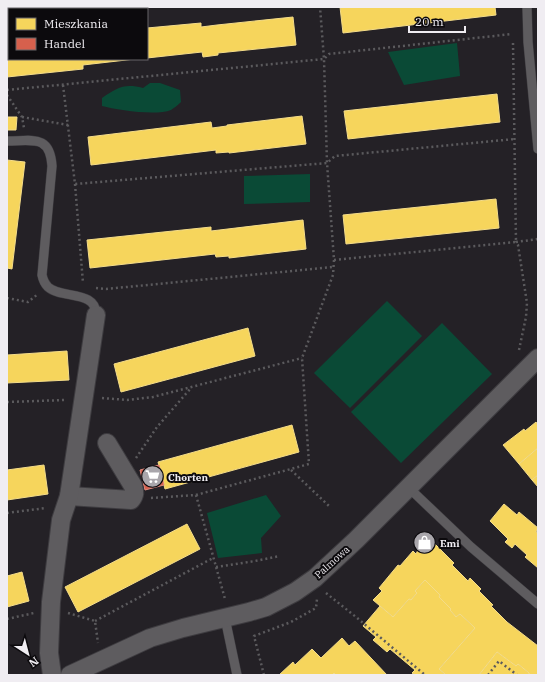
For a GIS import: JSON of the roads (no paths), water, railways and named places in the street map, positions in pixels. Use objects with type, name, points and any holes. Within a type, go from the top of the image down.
[{"type":"street","points":[[52,675],[49,653],[51,602],[61,520],[68,500],[96,315]]},
{"type":"street","name":"Palmowa","points":[[70,675],[150,638],[183,628],[226,612],[266,607],[295,592],[310,582],[330,565],[409,488],[538,358]]},
{"type":"street","points":[[68,500],[131,500],[134,496],[135,491],[126,473],[107,443]]},
{"type":"lane","points":[[527,7],[528,42],[538,149]]},
{"type":"lane","points":[[7,140],[38,142],[45,144],[50,150],[52,156],[52,166],[42,276],[47,286],[52,290],[80,297],[92,302],[95,306],[96,315]]},
{"type":"lane","points":[[409,488],[471,547],[538,604]]},
{"type":"lane","points":[[226,612],[237,675]]},
{"type":"place","name":"Chorten","points":[[152,477]]},
{"type":"place","name":"Emi","points":[[425,543]]}]
